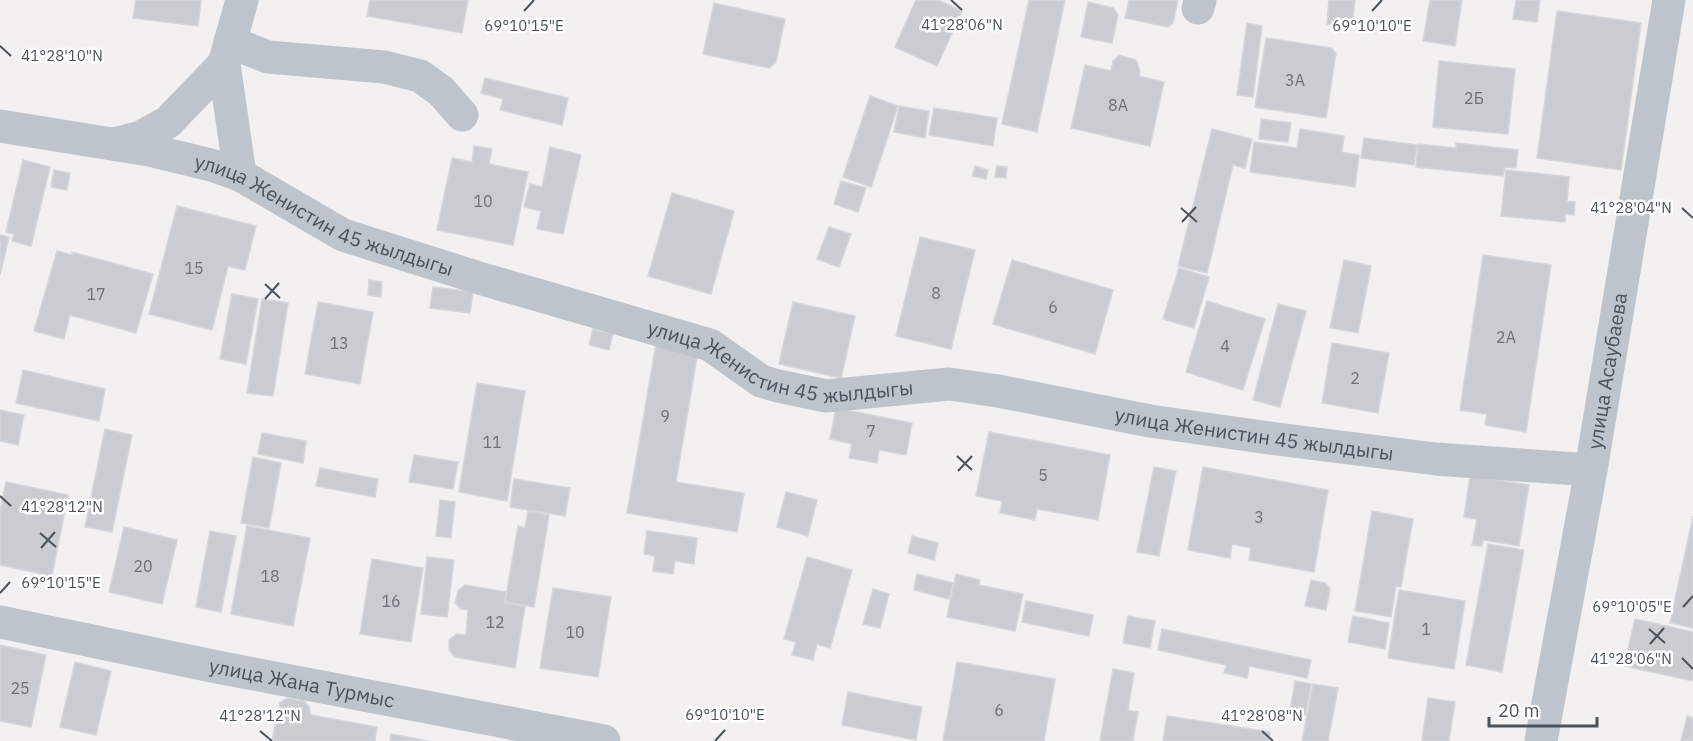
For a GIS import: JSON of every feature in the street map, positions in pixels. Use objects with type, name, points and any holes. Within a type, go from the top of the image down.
[{"type":"street","points":[[240,175],[227,53],[242,0]]},
{"type":"street","name":"улица Асаубаева","points":[[1541,741],[1591,470],[1670,0]]},
{"type":"street","points":[[227,53],[384,67],[420,76],[441,91],[462,115]]},
{"type":"street","points":[[112,144],[141,137],[168,122],[227,53]]},
{"type":"street","name":"улица Женистин 45 жылдыгы","points":[[0,126],[183,158],[240,175],[343,235],[458,272],[710,345],[761,381],[778,386],[826,396],[949,384],[998,391],[1150,421],[1276,439],[1436,459],[1591,470]]},
{"type":"street","name":"улица Жана Турмыс","points":[[0,622],[217,667],[604,741]]},
{"type":"building","points":[[136,0],[201,0],[198,26],[133,18]]},
{"type":"building","points":[[370,0],[468,0],[462,33],[367,16]]},
{"type":"building","points":[[916,0],[938,0],[962,11],[937,66],[895,47]]},
{"type":"building","points":[[1029,0],[1065,0],[1037,132],[1002,124]]},
{"type":"building","points":[[1129,0],[1178,0],[1173,23],[1168,27],[1125,18]]},
{"type":"building","points":[[1329,0],[1355,0],[1352,26],[1327,24]]},
{"type":"building","points":[[1430,0],[1462,0],[1455,46],[1423,41]]},
{"type":"building","points":[[1516,0],[1540,0],[1537,22],[1513,19]]},
{"type":"building","points":[[1088,2],[1113,8],[1118,15],[1112,43],[1081,37]]},
{"type":"building","points":[[714,3],[785,19],[776,62],[769,68],[703,54]]},
{"type":"building","points":[[1557,11],[1641,23],[1621,170],[1537,158]]},
{"type":"building","points":[[1247,23],[1262,26],[1253,97],[1237,95]]},
{"type":"building","points":[[1266,38],[1331,48],[1336,53],[1326,118],[1255,107]]},
{"type":"building","points":[[1119,55],[1136,60],[1140,71],[1139,76],[1164,82],[1150,146],[1071,128],[1085,65],[1111,71],[1113,61]]},
{"type":"building","points":[[1439,61],[1515,69],[1508,134],[1433,127]]},
{"type":"building","points":[[485,78],[568,98],[562,125],[500,110],[503,99],[481,93]]},
{"type":"building","points":[[870,96],[898,106],[871,187],[843,177]]},
{"type":"building","points":[[899,106],[929,111],[925,138],[894,132]]},
{"type":"building","points":[[934,108],[997,118],[993,146],[929,135]]},
{"type":"building","points":[[1261,119],[1291,123],[1288,142],[1259,139]]},
{"type":"building","points":[[1212,129],[1252,139],[1245,168],[1233,165],[1207,273],[1178,266]]},
{"type":"building","points":[[1300,129],[1344,136],[1342,152],[1359,155],[1355,187],[1250,172],[1254,142],[1297,148]]},
{"type":"building","points":[[1364,138],[1417,145],[1414,165],[1361,158]]},
{"type":"building","points":[[1456,143],[1518,150],[1516,168],[1505,167],[1503,176],[1416,167],[1418,144],[1456,148]]},
{"type":"building","points":[[474,146],[492,149],[489,164],[528,172],[513,245],[437,230],[452,158],[472,162]]},
{"type":"building","points":[[550,147],[581,155],[563,234],[537,229],[541,211],[524,207],[530,184],[542,187]]},
{"type":"building","points":[[23,160],[50,167],[31,246],[12,241],[14,234],[6,232]]},
{"type":"building","points":[[975,166],[988,170],[986,179],[972,176]]},
{"type":"building","points":[[997,166],[1007,167],[1006,178],[995,177]]},
{"type":"building","points":[[54,170],[70,173],[67,190],[51,187]]},
{"type":"building","points":[[1506,170],[1569,177],[1567,201],[1575,202],[1574,215],[1565,214],[1565,222],[1501,216]]},
{"type":"building","points":[[841,181],[866,188],[858,212],[834,204]]},
{"type":"building","points":[[672,193],[734,211],[711,294],[648,276]]},
{"type":"building","points":[[177,206],[256,226],[245,270],[228,266],[212,330],[149,314]]},
{"type":"building","points":[[829,227],[851,234],[839,267],[817,259]]},
{"type":"building","points":[[0,235],[9,237],[0,275]]},
{"type":"building","points":[[920,237],[975,250],[951,349],[896,336]]},
{"type":"building","points":[[57,251],[72,255],[72,252],[153,274],[136,333],[70,315],[64,339],[34,331]]},
{"type":"building","points":[[1483,255],[1551,265],[1526,432],[1485,425],[1487,414],[1460,410]]},
{"type":"building","points":[[1012,260],[1113,290],[1095,354],[993,324]]},
{"type":"building","points":[[1344,260],[1371,266],[1358,333],[1330,328]]},
{"type":"building","points":[[1179,268],[1209,277],[1194,328],[1163,319]]},
{"type":"building","points":[[369,280],[382,282],[381,297],[368,295]]},
{"type":"building","points":[[433,287],[473,292],[470,313],[430,308]]},
{"type":"building","points":[[232,294],[258,299],[246,364],[220,359]]},
{"type":"building","points":[[262,299],[288,303],[273,396],[247,393]]},
{"type":"building","points":[[1207,301],[1265,319],[1243,390],[1186,372]]},
{"type":"building","points":[[318,302],[373,312],[360,384],[305,374]]},
{"type":"building","points":[[793,302],[855,316],[841,378],[779,364]]},
{"type":"building","points":[[1278,304],[1306,311],[1280,407],[1253,400]]},
{"type":"building","points":[[593,329],[613,334],[609,350],[589,345]]},
{"type":"building","points":[[1332,343],[1389,353],[1378,413],[1322,403]]},
{"type":"building","points":[[656,344],[698,351],[676,482],[744,493],[737,532],[627,513]]},
{"type":"building","points":[[23,370],[105,389],[99,421],[16,403]]},
{"type":"building","points":[[477,383],[525,391],[507,501],[459,492]]},
{"type":"building","points":[[836,408],[912,423],[906,455],[879,450],[877,463],[849,458],[852,444],[830,439]]},
{"type":"building","points":[[0,410],[24,415],[18,445],[0,441]]},
{"type":"building","points":[[105,429],[132,435],[112,532],[85,527]]},
{"type":"building","points":[[989,432],[1110,455],[1098,520],[1037,509],[1035,520],[1000,513],[1002,501],[976,496]]},
{"type":"building","points":[[262,433],[306,441],[303,463],[258,454]]},
{"type":"building","points":[[414,455],[458,462],[453,489],[409,482]]},
{"type":"building","points":[[253,457],[281,463],[269,528],[241,523]]},
{"type":"building","points":[[1154,467],[1176,471],[1159,556],[1137,552]]},
{"type":"building","points":[[1203,467],[1328,490],[1314,572],[1249,560],[1251,548],[1232,544],[1230,558],[1188,550]]},
{"type":"building","points":[[320,468],[378,479],[375,497],[316,486]]},
{"type":"building","points":[[1470,476],[1529,485],[1519,546],[1483,540],[1482,546],[1472,545],[1477,519],[1464,517]]},
{"type":"building","points":[[514,479],[570,488],[565,516],[510,507]]},
{"type":"building","points":[[6,482],[68,495],[52,576],[0,565],[0,511]]},
{"type":"building","points":[[786,492],[817,500],[808,536],[777,527]]},
{"type":"building","points":[[440,500],[455,502],[451,538],[436,536]]},
{"type":"building","points":[[528,511],[549,515],[534,607],[505,602],[518,526],[525,528]]},
{"type":"building","points":[[1372,511],[1413,519],[1401,587],[1396,586],[1391,617],[1355,611]]},
{"type":"building","points":[[1693,516],[1693,628],[1670,623]]},
{"type":"building","points":[[247,526],[310,538],[293,626],[231,614]]},
{"type":"building","points":[[124,527],[177,540],[162,604],[109,592]]},
{"type":"building","points":[[210,531],[236,536],[221,612],[196,607]]},
{"type":"building","points":[[647,531],[697,538],[694,564],[675,561],[673,574],[653,571],[655,556],[644,554]]},
{"type":"building","points":[[912,536],[938,543],[934,560],[908,553]]},
{"type":"building","points":[[1488,544],[1524,550],[1502,672],[1466,665]]},
{"type":"building","points":[[427,557],[454,560],[447,617],[421,614]]},
{"type":"building","points":[[807,557],[852,570],[830,648],[817,644],[813,660],[792,655],[796,642],[784,639]]},
{"type":"building","points":[[372,559],[423,568],[411,642],[360,634]]},
{"type":"building","points":[[917,574],[953,583],[949,599],[914,590]]},
{"type":"building","points":[[956,574],[980,580],[979,585],[1023,594],[1015,631],[947,617]]},
{"type":"building","points":[[1311,580],[1325,583],[1330,589],[1326,610],[1305,606]]},
{"type":"building","points":[[465,585],[506,592],[504,603],[525,606],[515,668],[455,657],[449,650],[449,640],[456,634],[466,635],[468,610],[461,609],[455,603],[458,591]]},
{"type":"building","points":[[553,588],[611,597],[598,677],[540,668]]},
{"type":"building","points":[[873,589],[889,594],[880,628],[863,624]]},
{"type":"building","points":[[1399,590],[1465,601],[1454,669],[1388,658]]},
{"type":"building","points":[[1026,601],[1093,615],[1089,636],[1022,622]]},
{"type":"building","points":[[1128,616],[1155,621],[1150,648],[1123,643]]},
{"type":"building","points":[[1353,616],[1389,623],[1385,649],[1348,642]]},
{"type":"building","points":[[1635,619],[1693,632],[1693,681],[1624,666]]},
{"type":"building","points":[[1162,629],[1311,660],[1307,678],[1249,666],[1247,678],[1224,673],[1226,665],[1158,650]]},
{"type":"building","points":[[0,645],[46,655],[31,727],[0,721]]},
{"type":"building","points":[[75,662],[111,671],[96,735],[60,727]]},
{"type":"building","points":[[957,662],[1055,679],[1044,741],[943,741]]},
{"type":"building","points":[[1113,669],[1134,673],[1128,710],[1138,712],[1133,741],[1100,741]]},
{"type":"building","points":[[1295,681],[1311,684],[1306,715],[1290,712]]},
{"type":"building","points":[[1313,684],[1338,688],[1328,741],[1302,741]]},
{"type":"building","points":[[848,692],[922,707],[916,740],[842,725]]},
{"type":"building","points":[[287,698],[304,701],[311,715],[377,727],[375,741],[272,741],[280,703]]},
{"type":"building","points":[[1428,698],[1455,702],[1449,741],[1422,741]]},
{"type":"building","points":[[1167,716],[1270,732],[1269,741],[1163,741]]},
{"type":"building","points":[[1687,716],[1693,718],[1693,741],[1681,741]]},
{"type":"building","points":[[391,734],[428,741],[390,741]]}]
